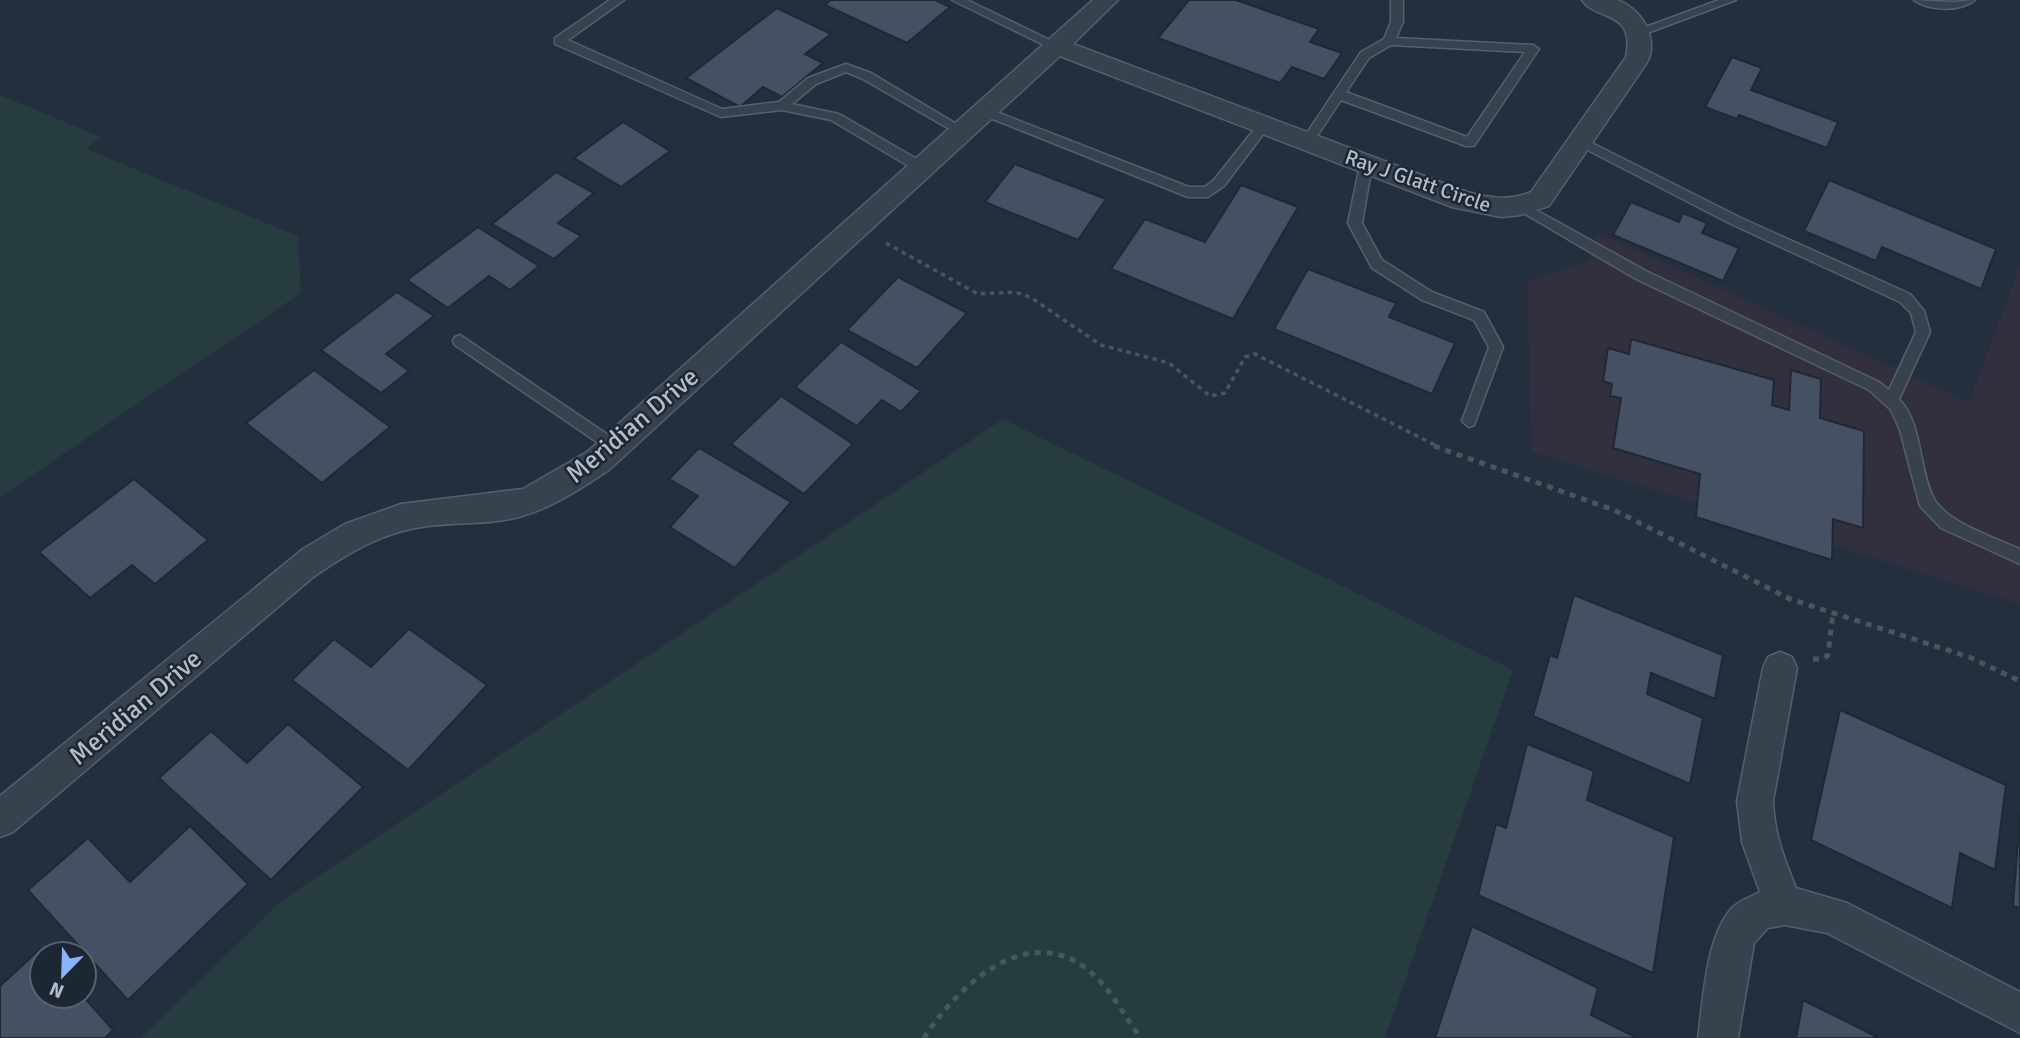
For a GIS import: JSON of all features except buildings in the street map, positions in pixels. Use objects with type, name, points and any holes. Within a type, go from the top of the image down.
[{"type":"street","name":"Meridian Drive","points":[[0,819],[301,568],[332,547],[389,520],[445,511],[486,510],[541,496],[615,447],[1107,0]]},
{"type":"street","points":[[1593,0],[1625,14],[1638,32]]},
{"type":"street","name":"Ray J Glatt Circle","points":[[1056,46],[1461,200],[1502,209],[1522,208],[1540,199],[1638,58],[1642,45],[1638,32]]},
{"type":"street","points":[[1780,668],[1755,801],[1754,820],[1760,844],[1785,906]]},
{"type":"street","points":[[1718,1038],[1734,945],[1741,927],[1765,908],[1785,906],[1809,908],[1834,916],[2020,1013]]},
{"type":"lane","points":[[618,0],[559,41],[721,113],[782,106],[835,117],[917,172]]},
{"type":"lane","points":[[958,0],[1056,46]]},
{"type":"lane","points":[[1389,41],[1397,22],[1396,0]]},
{"type":"lane","points":[[1638,32],[1730,0]]},
{"type":"lane","points":[[1920,0],[1954,6],[1969,0]]},
{"type":"lane","points":[[1307,142],[1341,95],[1365,55],[1389,41],[1534,49],[1470,143],[1341,95]]},
{"type":"lane","points":[[782,106],[812,81],[846,68],[867,76],[962,131]]},
{"type":"lane","points":[[984,111],[1188,192],[1208,192],[1219,183],[1264,125]]},
{"type":"lane","points":[[1580,141],[1736,221],[1905,298],[1917,311],[1923,332],[1891,401]]},
{"type":"lane","points":[[1366,164],[1355,223],[1377,264],[1427,296],[1479,316],[1496,347],[1469,421]]},
{"type":"lane","points":[[1522,208],[1641,275],[1874,386],[1897,406],[1908,430],[1926,501],[1947,523],[2020,557]]},
{"type":"lane","points":[[460,341],[615,447]]},
{"type":"path","points":[[852,231],[908,253],[978,294],[992,296],[1013,292],[1031,298],[1102,347],[1178,368],[1205,395],[1219,397],[1245,357],[1255,354],[1261,356],[1430,444],[1603,506],[1658,531],[1758,585],[1833,613],[1969,657],[2020,681]]},
{"type":"path","points":[[1828,655],[1833,613]]},
{"type":"path","points":[[924,1038],[968,983],[996,965],[1035,953],[1066,956],[1088,970],[1142,1038]]},
{"type":"shaded area","points":[[1597,232],[1969,402],[2020,266],[2020,604],[1532,452],[1527,281],[1589,261]]},
{"type":"green space","points":[[0,95],[101,137],[86,149],[298,236],[301,293],[0,497]]},
{"type":"green space","points":[[1003,419],[1513,670],[1385,1038],[141,1038],[281,901]]}]
